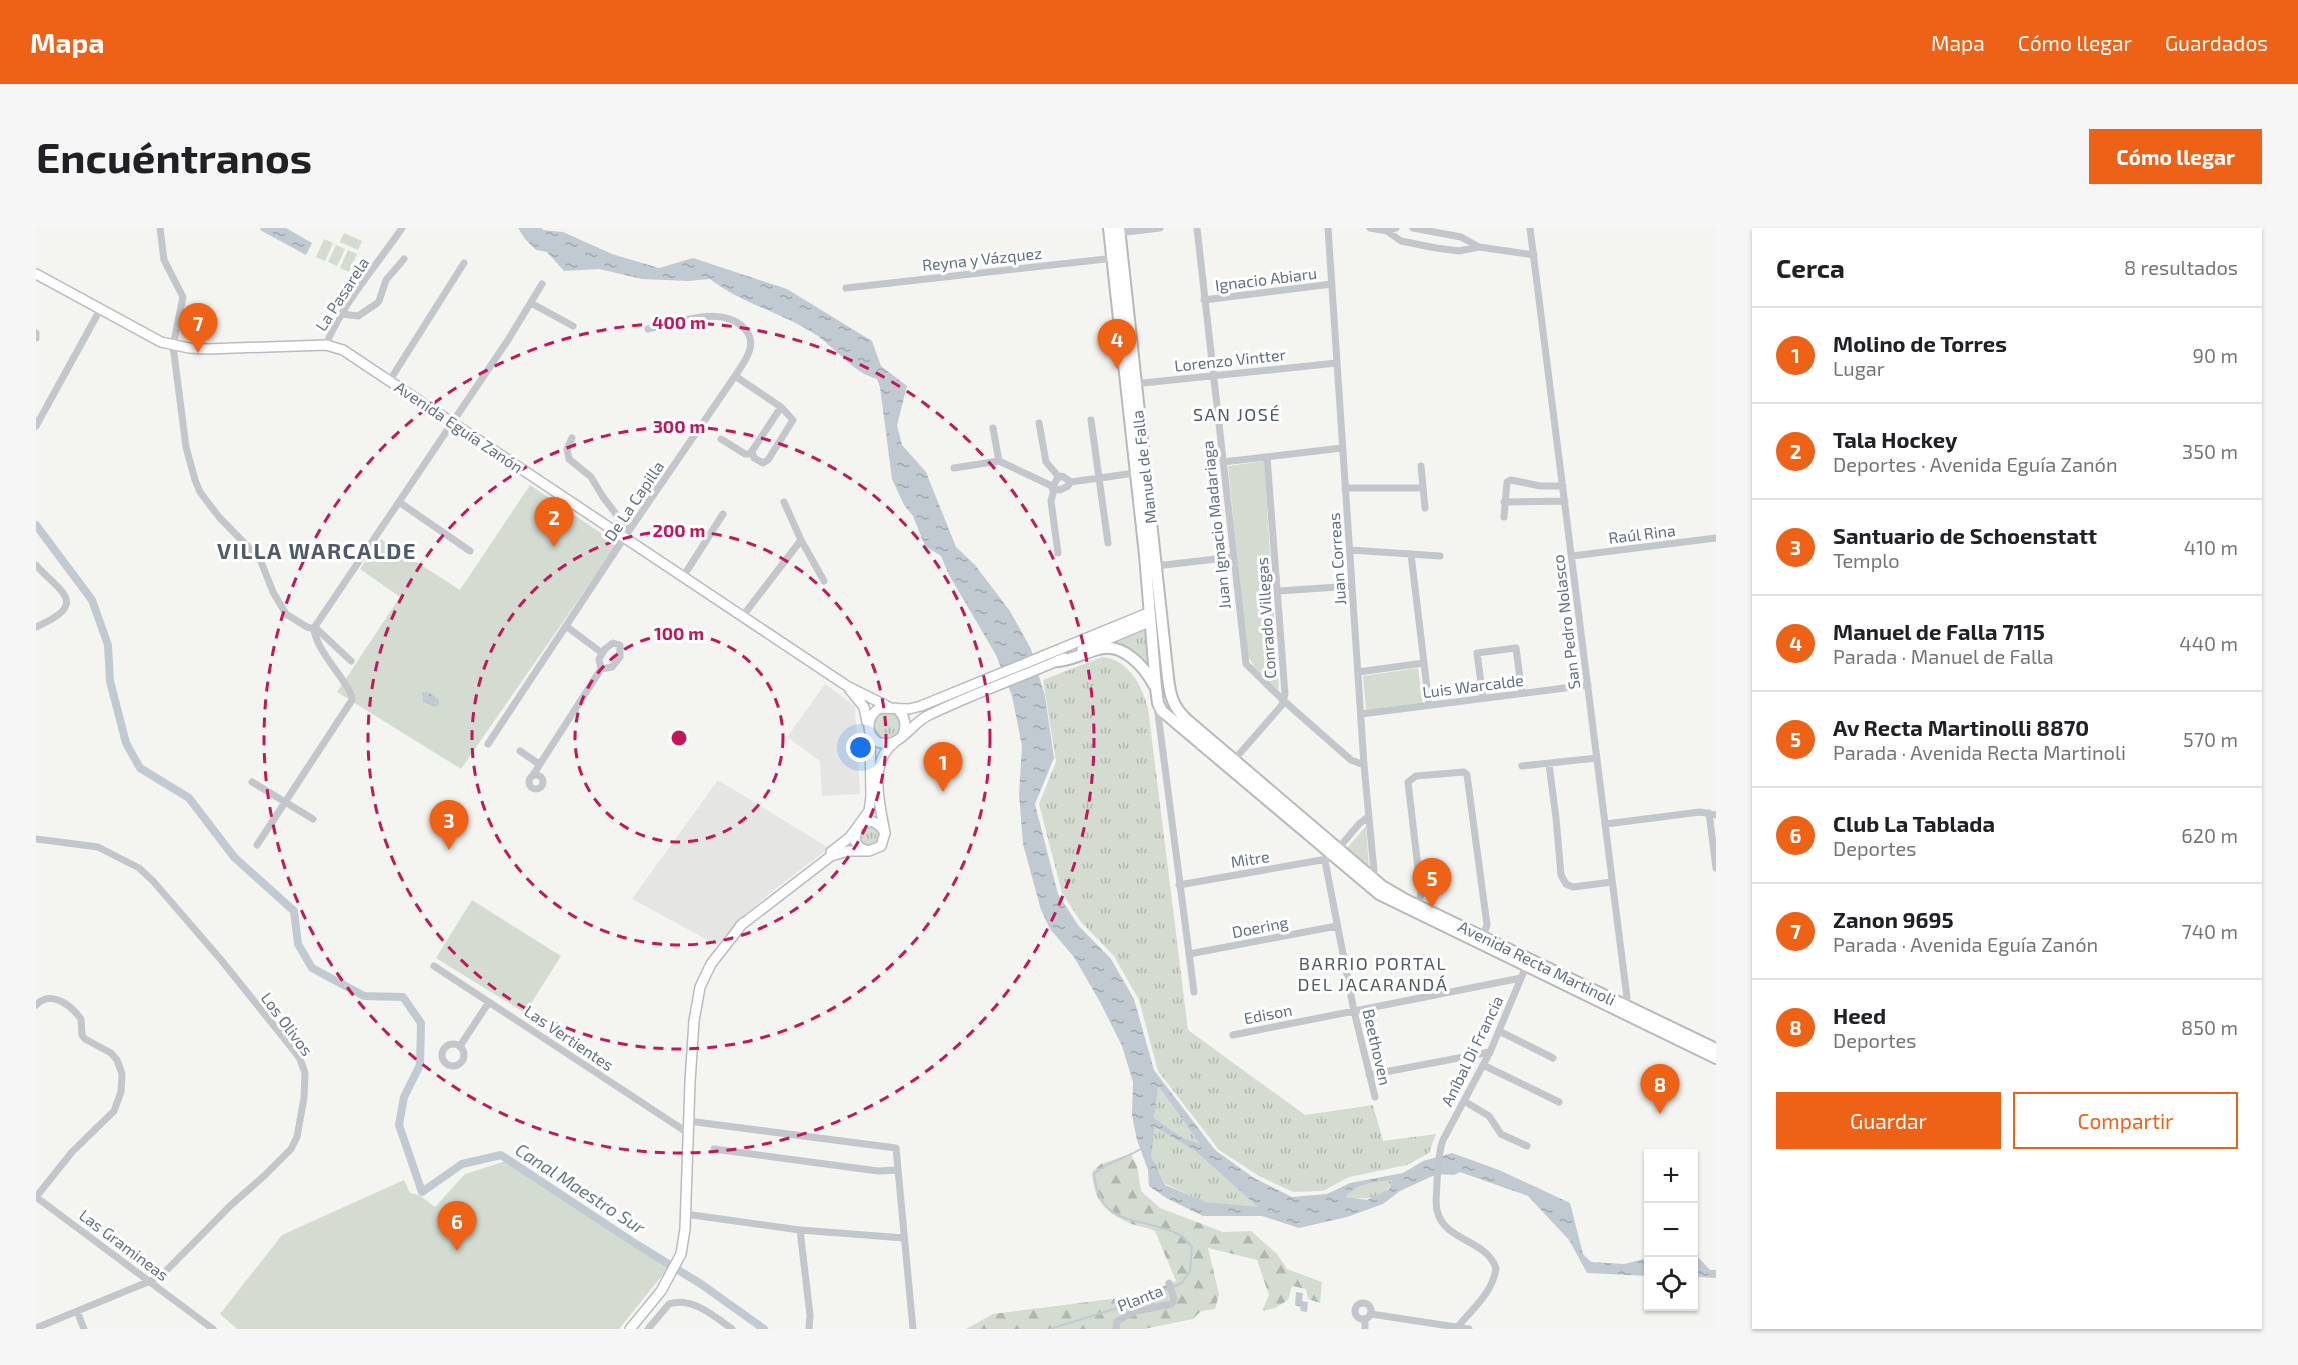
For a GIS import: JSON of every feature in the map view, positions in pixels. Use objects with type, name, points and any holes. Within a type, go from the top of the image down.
[{"type":"main road","name":"Manuel de Falla","points":[[1114,231],[1130,385],[1156,569],[1168,684],[1174,704]]},
{"type":"main road","name":"Avenida Eguía Zanón","points":[[36,274],[161,342],[173,346],[207,349],[326,345],[349,352],[452,422],[627,535],[683,577],[847,686],[891,707]]},
{"type":"main road","name":"Manuel de Falla","points":[[1130,385],[1135,473],[1151,617],[1156,691],[1160,706],[1170,719]]},
{"type":"main road","points":[[1156,569],[1151,617],[1164,689],[1169,701],[1174,704]]},
{"type":"main road","points":[[891,707],[899,711],[904,718],[905,726],[900,738],[889,744],[881,743],[874,739],[869,729],[870,717],[874,711],[883,707],[891,707],[917,707],[1047,654],[1151,617]]},
{"type":"main road","points":[[632,1329],[670,1277],[683,1249],[695,992],[702,971],[718,948],[743,923],[831,856],[848,851],[869,851],[881,846],[885,833],[879,765],[886,751],[921,719],[1055,662],[1151,617]]},
{"type":"main road","points":[[1055,662],[1069,660],[1103,648],[1113,648],[1125,653],[1140,665],[1156,691]]},
{"type":"main road","name":"Avenida Eguía Zanón","points":[[847,686],[864,707],[869,729],[871,800],[867,815],[858,827]]},
{"type":"main road","name":"Avenida Recta Martinoli","points":[[1174,704],[1186,719],[1234,760],[1332,855]]},
{"type":"main road","name":"Avenida Recta Martinoli","points":[[1170,719],[1332,855],[1370,883],[1417,910],[1623,1009],[1716,1058]]},
{"type":"main road","points":[[786,889],[839,847],[858,827],[872,821],[880,825],[885,833]]},
{"type":"main road","points":[[858,827],[855,837],[857,845],[869,851]]},
{"type":"main road","name":"Avenida Recta Martinoli","points":[[1623,1009],[1716,1049]]},
{"type":"street","points":[[160,228],[164,260],[183,297],[173,346],[186,447],[200,492],[219,517],[260,559],[273,592],[286,614],[323,634],[351,662]]},
{"type":"street","name":"La Pasarela","points":[[326,345],[342,314],[402,228]]},
{"type":"street","points":[[1114,231],[1160,228]]},
{"type":"street","name":"Juan Ignacio Madariaga","points":[[1197,228],[1246,664],[1351,760],[1364,765]]},
{"type":"street","name":"Juan Correas","points":[[1328,228],[1364,765],[1374,871],[1370,883]]},
{"type":"street","points":[[1370,228],[1387,231],[1401,241],[1436,248],[1460,251],[1479,247],[1534,255]]},
{"type":"street","points":[[1387,231],[1396,228]]},
{"type":"street","points":[[1413,228],[1461,237],[1479,247]]},
{"type":"street","name":"San Pedro Nolasco","points":[[1530,228],[1628,998],[1623,1009]]},
{"type":"street","name":"Reyna y Vázquez","points":[[846,288],[1116,258]]},
{"type":"street","points":[[342,314],[358,316],[376,304],[386,280],[404,259]]},
{"type":"street","points":[[390,380],[464,263]]},
{"type":"street","points":[[257,845],[352,697],[322,650],[314,628],[508,340],[542,284]]},
{"type":"street","name":"Ignacio Abiaru","points":[[1204,300],[1332,284]]},
{"type":"street","points":[[531,303],[573,326]]},
{"type":"street","points":[[36,426],[101,308]]},
{"type":"street","name":"De La Capilla","points":[[488,744],[751,349],[752,340],[748,332],[735,320],[724,317],[706,317],[648,329]]},
{"type":"street","points":[[36,333],[36,338]]},
{"type":"street","name":"Lorenzo Vintter","points":[[1130,385],[1337,363]]},
{"type":"street","points":[[735,376],[781,407],[793,420],[768,459],[763,463],[757,461],[752,454]]},
{"type":"street","points":[[752,454],[781,407]]},
{"type":"street","points":[[1091,420],[1108,543]]},
{"type":"street","points":[[1039,423],[1046,462],[1059,477],[1064,477],[1071,482]]},
{"type":"street","points":[[993,428],[999,461]]},
{"type":"street","points":[[572,438],[567,449],[569,459],[591,477],[627,535]]},
{"type":"street","points":[[722,439],[745,454],[752,454]]},
{"type":"street","points":[[1223,462],[1342,448]]},
{"type":"street","name":"Conrado Villegas","points":[[1234,760],[1284,701],[1279,591],[1267,457]]},
{"type":"street","points":[[954,468],[999,461],[1053,488],[1064,489],[1071,482],[1135,473]]},
{"type":"street","points":[[1421,466],[1425,508]]},
{"type":"street","points":[[1058,554],[1051,501],[1053,488],[1059,477]]},
{"type":"street","points":[[1504,517],[1504,487],[1507,482],[1511,480],[1540,486],[1563,486]]},
{"type":"street","points":[[1345,488],[1423,488]]},
{"type":"street","points":[[1504,502],[1565,501]]},
{"type":"street","points":[[399,502],[470,551]]},
{"type":"street","points":[[784,502],[801,540],[824,581]]},
{"type":"street","points":[[683,577],[723,514]]},
{"type":"street","name":"Raúl Rina","points":[[1572,556],[1716,538]]},
{"type":"street","points":[[742,617],[801,540]]},
{"type":"street","points":[[1350,550],[1440,556]]},
{"type":"street","points":[[1411,554],[1428,705]]},
{"type":"street","points":[[1156,569],[1233,557]]},
{"type":"street","points":[[36,565],[64,592],[66,602],[60,615],[36,627]]},
{"type":"street","points":[[1279,591],[1352,586]]},
{"type":"street","points":[[566,626],[602,653]]},
{"type":"street","points":[[533,776],[601,669],[612,667],[620,657],[621,648],[617,643],[613,643],[602,653],[598,663],[601,669]]},
{"type":"street","points":[[1483,698],[1477,653],[1516,648],[1522,693]]},
{"type":"street","points":[[1358,672],[1424,663]]},
{"type":"street","name":"Luis Warcalde","points":[[1361,714],[1588,685]]},
{"type":"street","name":"Manuel de Falla","points":[[1156,691],[1194,992]]},
{"type":"street","points":[[1160,731],[1170,719]]},
{"type":"street","points":[[520,750],[539,764]]},
{"type":"street","points":[[1521,766],[1597,758]]},
{"type":"street","points":[[1549,764],[1563,880],[1573,887],[1612,882]]},
{"type":"street","points":[[1417,910],[1420,894],[1407,786],[1411,778],[1416,776],[1460,771],[1467,776],[1487,925],[1481,940]]},
{"type":"street","points":[[252,782],[313,819]]},
{"type":"street","points":[[1606,824],[1713,814],[1716,868]]},
{"type":"street","points":[[1332,855],[1368,817]]},
{"type":"street","name":"Los Olivos","points":[[36,839],[98,847],[139,868],[222,961],[295,1052],[303,1067],[303,1110],[297,1137],[291,1149],[231,1204],[163,1275],[36,1328]]},
{"type":"street","name":"Mitre","points":[[1179,885],[1332,855]]},
{"type":"street","name":"Beethoven","points":[[1332,855],[1337,926],[1354,1011],[1375,1097]]},
{"type":"street","name":"Doering","points":[[1189,954],[1337,926]]},
{"type":"street","name":"Aníbal Di Francia","points":[[1456,1328],[1476,1307],[1495,1274],[1496,1268],[1489,1255],[1447,1228],[1440,1218],[1436,1204],[1440,1149],[1490,1052],[1527,963]]},
{"type":"street","name":"Las Vertientes","points":[[434,966],[688,1133]]},
{"type":"street","name":"Edison","points":[[1233,1035],[1521,978]]},
{"type":"street","points":[[36,1005],[50,998],[61,1001],[81,1019],[82,1035],[85,1039],[111,1053],[117,1060],[122,1074],[122,1092],[114,1112],[77,1146],[36,1197]]},
{"type":"street","points":[[460,1046],[489,1002]]},
{"type":"street","points":[[1499,1031],[1553,1058]]},
{"type":"street","points":[[1369,1075],[1490,1052]]},
{"type":"street","points":[[1483,1065],[1559,1102]]},
{"type":"street","points":[[1464,1101],[1489,1116],[1500,1134],[1527,1146]]},
{"type":"street","points":[[688,1121],[896,1149],[913,1329]]},
{"type":"street","points":[[714,1149],[878,1171],[898,1170]]},
{"type":"street","name":"Las Gramineas","points":[[36,1197],[213,1329]]},
{"type":"street","points":[[685,1214],[800,1230],[904,1238]]},
{"type":"street","points":[[800,1230],[810,1315],[809,1329]]},
{"type":"street","name":"Planta","points":[[1116,1329],[1117,1321],[1126,1315],[1172,1304],[1173,1292],[1169,1283]]},
{"type":"street","points":[[648,1329],[664,1308],[676,1302],[690,1303],[732,1329]]},
{"type":"street","points":[[77,1311],[84,1329]]},
{"type":"street","name":"Las Gramineas","points":[[195,1317],[207,1329]]},
{"type":"street","points":[[1365,1329],[1368,1317],[1469,1329]]},
{"type":"shaded area","points":[[825,684],[855,706],[860,794],[822,796],[820,761],[787,737]]},
{"type":"shaded area","points":[[718,780],[829,848],[765,897],[739,920],[717,945],[632,899]]},
{"type":"green space","points":[[344,233],[362,241],[358,250],[340,242]]},
{"type":"green space","points":[[324,239],[333,243],[325,261],[316,257]]},
{"type":"green space","points":[[336,245],[345,249],[337,266],[328,262]]},
{"type":"green space","points":[[348,250],[357,254],[349,272],[340,268]]},
{"type":"green space","points":[[1264,461],[1279,691],[1255,668],[1248,656],[1228,466]]},
{"type":"green space","points":[[530,485],[617,544],[461,769],[337,692],[400,597],[360,569],[381,539],[460,590]]},
{"type":"green space","points":[[1146,627],[1151,673],[1125,647],[1108,642]]},
{"type":"green space","points":[[1102,657],[1111,659],[1126,668],[1138,682],[1148,708],[1188,1030],[1305,1115],[1373,1105],[1383,1141],[1436,1134],[1429,1153],[1407,1165],[1349,1177],[1323,1191],[1293,1192],[1259,1176],[1219,1150],[1158,1071],[1139,1000],[1114,956],[1081,922],[1062,893],[1039,804],[1056,762],[1043,680]]},
{"type":"green space","points":[[1418,668],[1423,703],[1366,710],[1363,676]]},
{"type":"green space","points":[[887,712],[897,716],[901,726],[897,736],[887,740],[877,736],[873,726],[877,716]]},
{"type":"green space","points":[[870,826],[877,829],[880,836],[877,843],[870,846],[863,843],[860,836],[863,829]]},
{"type":"green space","points":[[1366,826],[1369,867],[1347,848]]},
{"type":"green space","points":[[472,900],[561,956],[525,1013],[436,958]]},
{"type":"green space","points":[[1158,1086],[1201,1145],[1183,1138],[1154,1118]]},
{"type":"green space","points":[[1155,1127],[1195,1151],[1259,1208],[1205,1202],[1165,1184],[1150,1156]]},
{"type":"green space","points":[[1131,1154],[1137,1166],[1141,1191],[1160,1208],[1223,1232],[1251,1231],[1277,1254],[1287,1269],[1322,1282],[1320,1303],[1308,1299],[1306,1289],[1292,1286],[1288,1300],[1275,1308],[1262,1311],[1269,1295],[1257,1260],[1208,1248],[1219,1294],[1215,1309],[1201,1311],[1193,1319],[1144,1329],[966,1329],[993,1314],[1128,1297],[1131,1300],[1176,1281],[1155,1231],[1132,1224],[1108,1211],[1095,1191],[1092,1172],[1101,1164]]},
{"type":"green space","points":[[506,1161],[669,1267],[619,1329],[237,1329],[220,1314],[282,1235],[404,1180],[410,1193],[419,1195],[435,1207],[465,1174]]},
{"type":"green space","points":[[1394,1180],[1384,1192],[1378,1195],[1359,1199],[1344,1197],[1361,1186]]},
{"type":"water","points":[[261,228],[286,228],[312,243],[306,255],[260,230]]},
{"type":"water","points":[[518,228],[542,228],[563,232],[612,254],[659,268],[693,258],[787,289],[872,341],[881,366],[907,386],[897,425],[902,445],[926,472],[956,547],[975,565],[1010,611],[1031,649],[1045,696],[1054,758],[1035,804],[1058,894],[1078,925],[1111,959],[1134,999],[1154,1070],[1215,1150],[1254,1178],[1292,1197],[1327,1194],[1350,1183],[1403,1173],[1423,1161],[1452,1153],[1499,1170],[1570,1203],[1583,1254],[1591,1262],[1624,1264],[1644,1259],[1644,1276],[1587,1273],[1569,1240],[1528,1196],[1460,1172],[1454,1175],[1437,1174],[1400,1191],[1383,1204],[1347,1217],[1299,1228],[1262,1216],[1203,1216],[1166,1198],[1149,1186],[1148,1170],[1137,1140],[1132,1115],[1133,1082],[1122,1046],[1074,957],[1050,929],[1041,910],[1023,844],[1019,794],[1022,746],[1012,696],[996,655],[949,575],[941,556],[925,546],[913,516],[904,505],[892,479],[877,379],[859,371],[813,333],[734,295],[710,279],[688,281],[642,279],[599,269],[564,271],[547,252],[536,250]],"holes":[[[1159,1087],[1200,1144],[1183,1138],[1154,1118]],[[1155,1127],[1195,1151],[1258,1207],[1206,1202],[1165,1185],[1151,1156]],[[1393,1180],[1389,1189],[1367,1200],[1345,1197],[1361,1186]]]},
{"type":"water","points":[[422,692],[428,692],[439,700],[439,705],[435,707],[423,702]]},
{"type":"water","points":[[1698,1257],[1710,1270],[1716,1270],[1716,1278],[1699,1277]]},
{"type":"water","points":[[1296,1292],[1303,1293],[1302,1301],[1308,1302],[1307,1312],[1301,1311],[1300,1307],[1295,1305]]},
{"type":"waterway","name":"Canal Maestro Sur","points":[[36,525],[92,600],[108,645],[110,681],[126,743],[140,768],[189,798],[234,857],[294,911],[298,944],[312,968],[364,996],[403,997],[421,1023],[420,1065],[404,1097],[399,1125],[422,1192],[462,1164],[501,1155],[701,1284],[764,1329]]},
{"type":"waterway","points":[[1050,1329],[1146,1299],[1182,1283],[1190,1271],[1192,1247],[1182,1236],[1164,1228],[1124,1218],[1114,1213],[1098,1192],[1094,1174],[1142,1148]]},
{"type":"place","name":"Zanon 9695","points":[[198,353]]},
{"type":"place","name":"Manuel de Falla 7115","points":[[1117,369]]},
{"type":"place","name":"Tala Hockey","points":[[554,547]]},
{"type":"place","name":"Molino de Torres","points":[[943,792]]},
{"type":"place","name":"Santuario de Schoenstatt","points":[[449,850]]},
{"type":"place","name":"Av Recta Martinolli 8870","points":[[1432,908]]},
{"type":"place","name":"Heed","points":[[1660,1114]]},
{"type":"place","name":"Club La Tablada","points":[[457,1251]]},
{"type":"district","name":"SAN JOSÉ","points":[[1237,415]]},
{"type":"district","name":"VILLA WARCALDE","points":[[317,551]]},
{"type":"district","name":"BARRIO PORTAL DEL JACARANDÁ","points":[[1373,974]]}]
